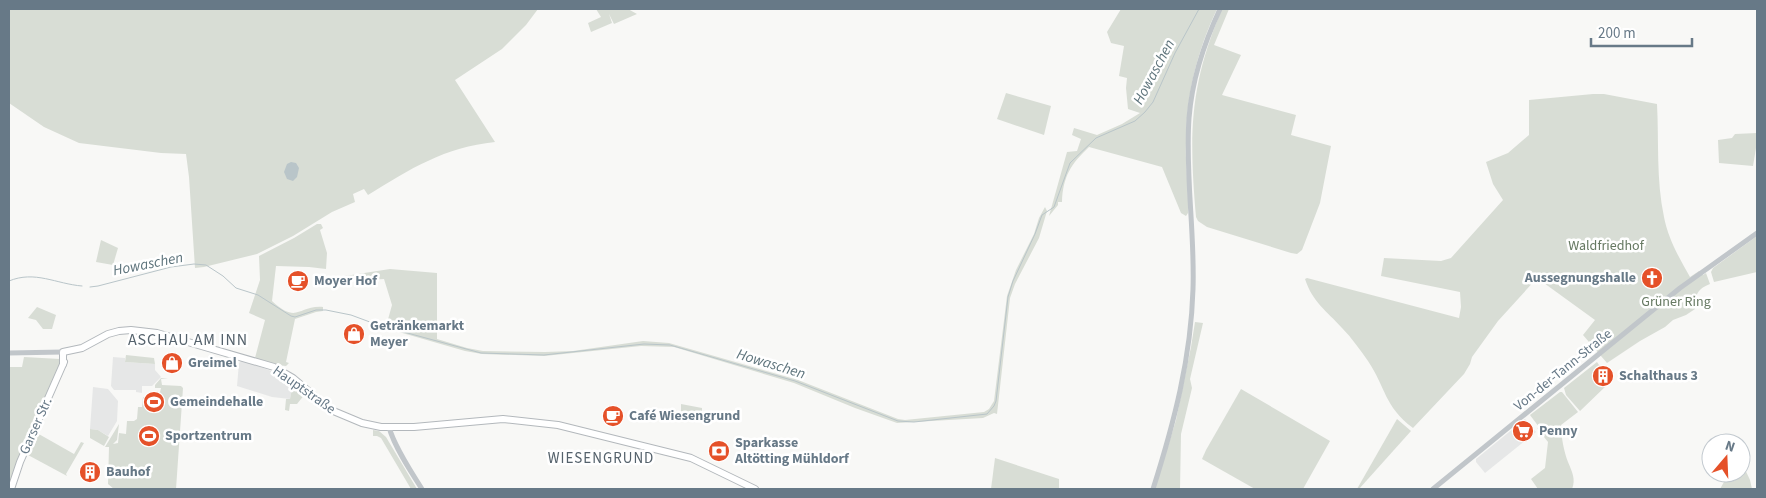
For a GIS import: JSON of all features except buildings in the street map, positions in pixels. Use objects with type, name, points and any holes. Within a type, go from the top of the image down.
[{"type":"main road","name":"Hauptstraße","points":[[64,352],[78,349],[112,332],[136,330],[163,334],[279,369],[293,378],[327,407],[338,414],[362,423],[392,427],[493,421],[506,422],[514,420],[558,425],[691,458],[755,489]]},
{"type":"main road","name":"Garser Str.","points":[[11,489],[20,462],[67,357],[64,352]]},
{"type":"street","points":[[1153,489],[1180,395],[1189,346],[1192,315],[1194,260],[1188,143],[1190,106],[1200,61],[1220,9]]},
{"type":"street","name":"Von-der-Tann-Straße","points":[[1433,489],[1680,288],[1757,233]]},
{"type":"street","name":"Hauptstraße","points":[[9,353],[64,352]]},
{"type":"street","points":[[392,427],[395,440],[422,489]]},
{"type":"shaded area","points":[[291,162],[296,163],[299,168],[297,177],[293,181],[287,179],[284,172],[287,164]]},
{"type":"shaded area","points":[[113,357],[125,358],[125,362],[155,364],[155,370],[161,377],[152,386],[142,386],[142,393],[136,392],[136,390],[114,390],[111,386]]},
{"type":"shaded area","points":[[242,360],[274,372],[293,383],[290,399],[272,397],[237,386],[239,363]]},
{"type":"shaded area","points":[[93,387],[108,389],[118,401],[117,421],[108,436],[98,430],[90,429]]},
{"type":"shaded area","points":[[1525,419],[1536,432],[1485,473],[1476,462],[1476,459]]},
{"type":"green space","points":[[9,9],[538,9],[526,25],[502,49],[455,80],[495,142],[444,154],[413,168],[368,195],[364,189],[353,194],[355,202],[332,212],[293,236],[257,254],[195,268],[186,154],[161,153],[79,143],[44,127],[9,103]]},
{"type":"green space","points":[[596,9],[628,9],[637,14],[614,24],[609,14],[612,23],[591,32],[588,23],[601,17]]},
{"type":"green space","points":[[1121,9],[1217,9],[1198,57],[1188,108],[1186,152],[1188,213],[1186,216],[1181,213],[1162,167],[1089,147],[1077,159],[1069,171],[1064,185],[1062,202],[1058,202],[1058,205],[1049,216],[1067,152],[1077,151],[1081,139],[1072,135],[1074,128],[1097,135],[1122,124],[1140,113],[1128,109],[1127,78],[1119,76],[1124,46],[1111,43],[1107,32]]},
{"type":"green space","points":[[1222,9],[1229,9],[1214,45],[1241,55],[1222,95],[1296,115],[1291,135],[1331,146],[1320,203],[1302,250],[1297,254],[1207,227],[1198,221],[1196,217],[1192,135],[1197,87],[1211,37]]},
{"type":"green space","points":[[1006,93],[1051,106],[1044,135],[997,119]]},
{"type":"green space","name":"Waldfriedhof","points":[[1604,94],[1657,104],[1661,203],[1668,233],[1690,277],[1699,271],[1703,275],[1706,273],[1710,284],[1702,288],[1698,293],[1695,309],[1673,320],[1607,363],[1583,335],[1595,320],[1537,278],[1498,321],[1472,357],[1464,374],[1413,428],[1396,412],[1368,361],[1349,336],[1320,306],[1305,279],[1459,318],[1461,307],[1460,292],[1381,276],[1384,258],[1441,261],[1451,258],[1503,200],[1493,184],[1486,162],[1508,153],[1529,135],[1529,100]]},
{"type":"green space","points":[[1757,133],[1757,147],[1753,166],[1719,163],[1718,140],[1732,138],[1735,134]]},
{"type":"green space","points":[[1045,207],[1047,211],[1039,238],[1015,284],[1010,298],[997,414],[994,413],[983,418],[897,423],[794,383],[674,347],[641,346],[544,356],[482,354],[465,351],[392,330],[387,323],[392,305],[384,279],[355,281],[346,279],[345,276],[390,269],[437,273],[437,339],[467,348],[483,351],[545,352],[573,351],[643,341],[669,343],[798,380],[898,419],[905,420],[984,412],[989,409],[994,401],[1007,296],[1016,270]]},
{"type":"green space","points":[[317,224],[321,224],[323,228],[320,230],[327,253],[326,269],[276,266],[272,301],[287,312],[293,313],[315,307],[323,307],[323,311],[295,319],[286,362],[289,363],[286,366],[255,358],[265,320],[249,313],[260,280],[259,256]]},
{"type":"green space","name":"Grüner Ring","points":[[1757,236],[1757,272],[1714,282],[1711,272],[1713,268]]},
{"type":"green space","points":[[101,240],[118,248],[113,265],[96,262]]},
{"type":"green space","points":[[37,307],[56,315],[52,329],[43,329],[36,320],[28,318]]},
{"type":"green space","points":[[1195,322],[1203,323],[1190,379],[1192,388],[1181,434],[1180,489],[1155,489],[1176,420]]},
{"type":"green space","points":[[126,355],[154,358],[155,364],[125,362]]},
{"type":"green space","points":[[24,357],[60,359],[60,363],[9,489],[9,367],[22,367]]},
{"type":"green space","points":[[1597,362],[1601,368],[1599,371],[1607,385],[1580,411],[1566,395],[1564,388]]},
{"type":"green space","name":"Sportzentrum","points":[[161,378],[168,378],[161,379],[162,385],[181,386],[183,388],[176,489],[114,489],[108,484],[109,447],[105,447],[119,424],[117,440],[113,444],[118,443],[119,433],[126,434],[127,421],[137,419],[138,407],[142,407],[143,397],[150,397],[151,391],[160,392],[161,388],[155,388],[155,385]]},
{"type":"green space","points":[[293,383],[305,394],[297,404],[290,404],[289,411],[285,410],[286,399],[290,399]]},
{"type":"green space","points":[[1241,389],[1330,441],[1303,489],[1255,489],[1202,459]]},
{"type":"green space","points":[[1560,392],[1578,412],[1561,425],[1564,449],[1574,482],[1572,489],[1538,489],[1531,479],[1545,468],[1548,442],[1530,415]]},
{"type":"green space","points":[[681,404],[702,408],[702,419],[681,415]]},
{"type":"green space","points":[[1397,419],[1411,431],[1357,489]]},
{"type":"green space","points":[[90,429],[98,430],[109,437],[104,446],[90,438]]},
{"type":"green space","points":[[373,430],[379,431],[386,437],[417,489],[411,489],[381,438],[373,436]]},
{"type":"green space","points":[[37,433],[74,454],[81,442],[84,443],[66,474],[67,476],[28,455]]},
{"type":"green space","points":[[995,458],[1059,479],[1059,489],[991,489]]},
{"type":"green space","points":[[1723,483],[1751,483],[1752,489],[1720,489]]},
{"type":"waterway","name":"Howaschen","points":[[90,287],[171,267],[194,264],[206,265],[223,276],[236,288],[258,295],[291,316],[295,317],[316,310],[326,310],[351,315],[378,325],[481,353],[544,355],[644,344],[670,345],[795,381],[898,421],[914,422],[987,414],[996,401],[1008,297],[1013,281],[1042,215],[1054,207],[1070,163],[1096,138],[1135,121],[1153,102],[1175,53],[1199,9]]},
{"type":"waterway","name":"Howaschen","points":[[9,281],[19,278],[37,277],[82,286]]},
{"type":"place","name":"Aussegnungshalle","points":[[1652,278]]},
{"type":"place","name":"Moyer Hof","points":[[298,281]]},
{"type":"place","name":"Getränkemarkt Meyer","points":[[354,334]]},
{"type":"place","name":"Greimel","points":[[172,363]]},
{"type":"place","name":"Schalthaus 3","points":[[1603,376]]},
{"type":"place","name":"Gemeindehalle","points":[[154,402]]},
{"type":"place","name":"Café Wiesengrund","points":[[613,416]]},
{"type":"place","name":"Penny","points":[[1523,431]]},
{"type":"place","name":"Sportzentrum","points":[[149,436]]},
{"type":"place","name":"Sparkasse Altötting Mühldorf","points":[[719,451]]},
{"type":"place","name":"Bauhof","points":[[90,472]]},
{"type":"district","name":"ASCHAU AM INN","points":[[188,340]]},
{"type":"district","name":"WIESENGRUND","points":[[601,458]]}]
